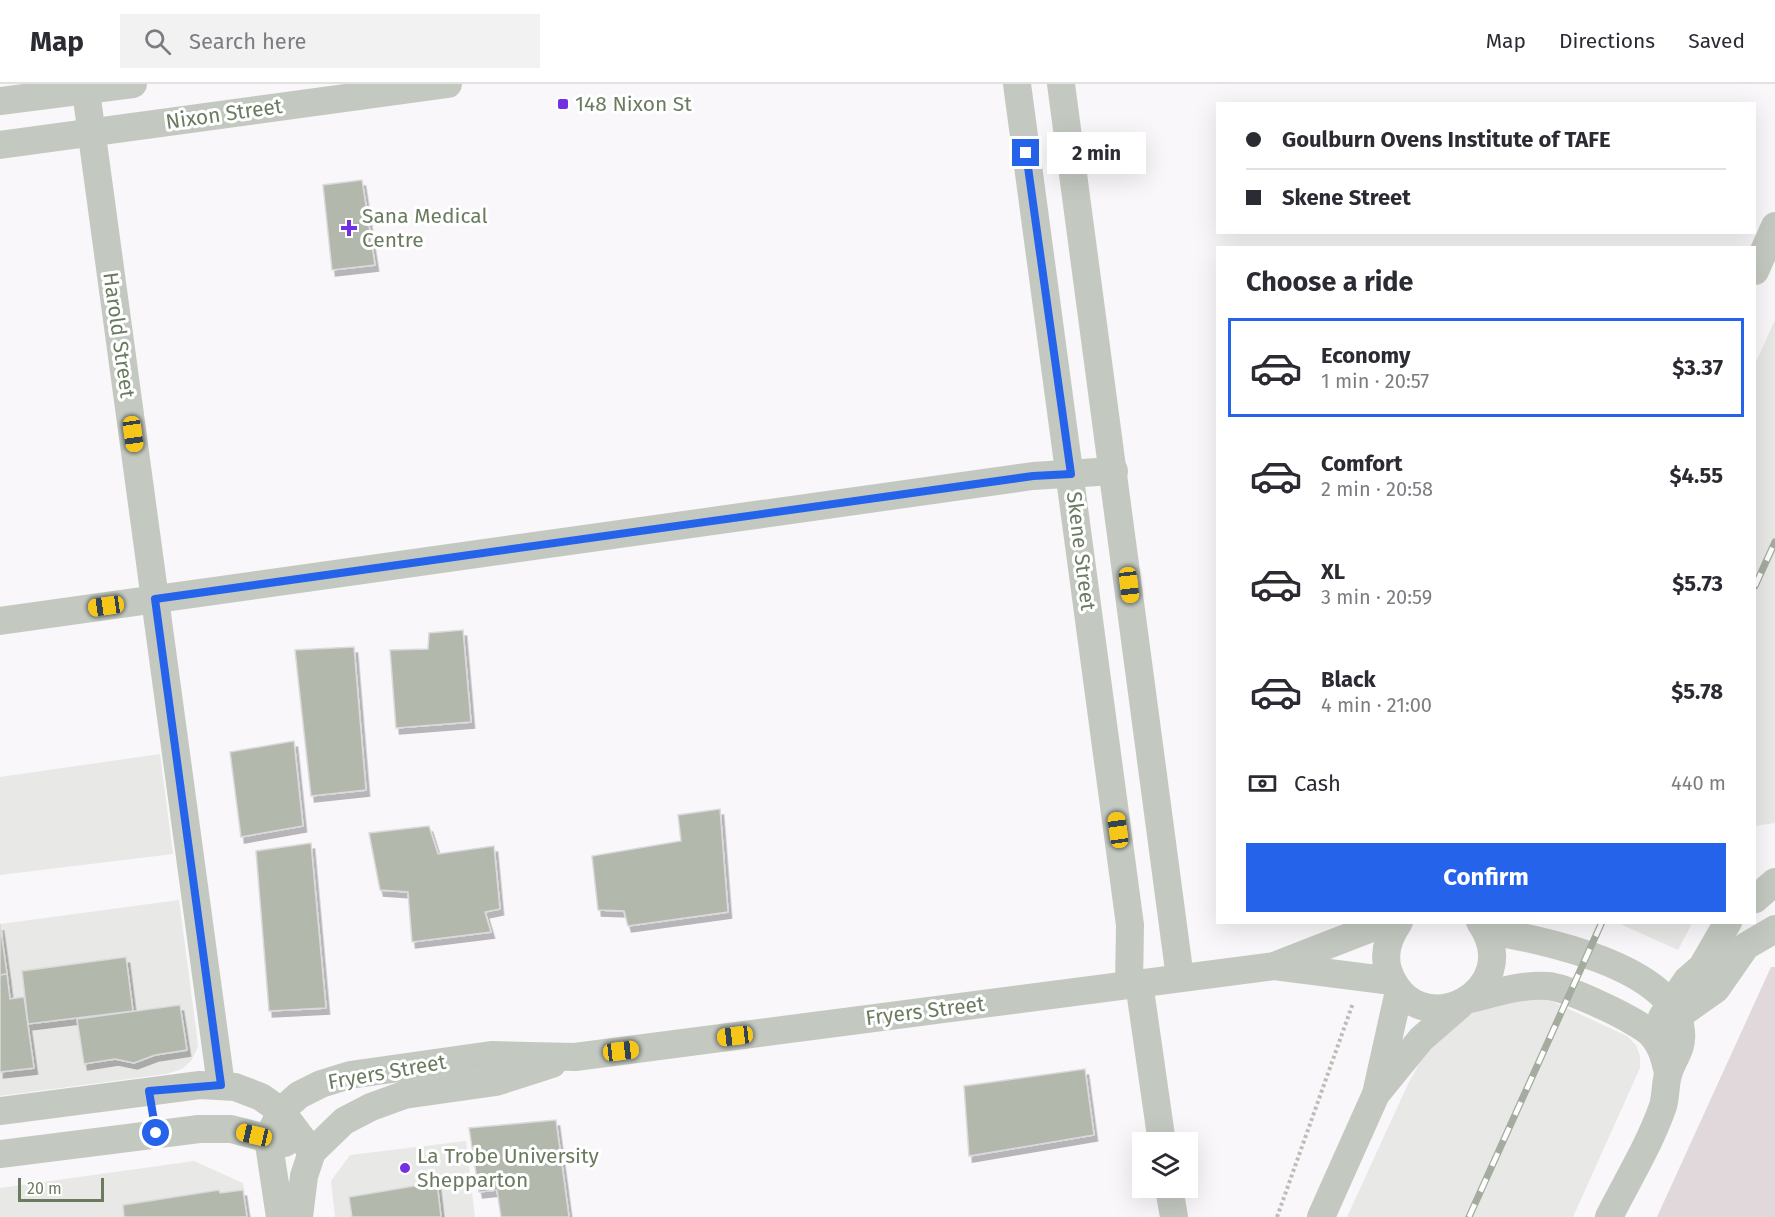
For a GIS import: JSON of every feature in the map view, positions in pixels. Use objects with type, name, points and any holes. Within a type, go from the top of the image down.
[{"type":"street","points":[[0,101],[85,87],[133,84]]},
{"type":"street","name":"Nixon Street","points":[[0,145],[448,84]]},
{"type":"street","name":"Skene Street","points":[[1017,84],[1130,925],[1134,983],[1160,1132]]},
{"type":"street","name":"Skene Street","points":[[1061,84],[1180,978]]},
{"type":"street","name":"Harold Street","points":[[85,87],[221,1085]]},
{"type":"street","points":[[1756,269],[1775,226]]},
{"type":"street","points":[[0,621],[1033,476],[1114,471]]},
{"type":"street","points":[[1756,898],[1775,882]]},
{"type":"street","name":"Fryers Street","points":[[1274,966],[1382,924]]},
{"type":"street","points":[[1398,924],[1387,946],[1387,964],[1395,986],[1412,1002],[1427,1008],[1444,1009],[1514,989],[1549,985],[1637,1022],[1652,1035],[1662,1051],[1668,1073]]},
{"type":"street","points":[[1652,1035],[1673,1009],[1687,980],[1702,967],[1727,924]]},
{"type":"street","points":[[1376,1094],[1421,1039],[1482,988],[1492,960],[1491,945],[1483,927]]},
{"type":"street","points":[[1483,927],[1537,940],[1631,973],[1652,986],[1673,1009],[1681,1030],[1681,1049],[1668,1073],[1663,1105],[1610,1217]]},
{"type":"street","points":[[1673,1009],[1716,989],[1746,946],[1775,929]]},
{"type":"street","name":"Fryers Street","points":[[281,1111],[306,1091],[350,1075],[491,1055],[575,1057],[1274,966],[1362,976],[1395,986]]},
{"type":"street","points":[[1321,1217],[1376,1094],[1395,986]]},
{"type":"street","name":"Fryers Street","points":[[312,1152],[344,1121],[371,1107],[404,1095],[496,1082],[575,1057]]},
{"type":"street","points":[[0,1111],[149,1091],[221,1085],[235,1087],[261,1097],[281,1111],[312,1152]]},
{"type":"street","points":[[149,1091],[156,1133]]},
{"type":"street","points":[[280,1217],[268,1138],[281,1111]]},
{"type":"street","points":[[0,1154],[156,1133],[231,1129],[312,1152]]},
{"type":"street","points":[[299,1217],[304,1176],[312,1152]]},
{"type":"street","points":[[1171,1198],[1174,1217]]},
{"type":"path","points":[[1277,1217],[1292,1180],[1362,976]]},
{"type":"shaded area","points":[[1775,320],[1775,823],[1756,826],[1756,362]]},
{"type":"shaded area","points":[[160,754],[173,854],[0,875],[0,777]]},
{"type":"shaded area","points":[[179,900],[198,1047],[191,1061],[182,1069],[166,1074],[0,1096],[0,924]]},
{"type":"shaded area","points":[[1620,924],[1691,924],[1678,950]]},
{"type":"shaded area","points":[[1771,967],[1775,967],[1775,1217],[1657,1217]]},
{"type":"shaded area","points":[[1495,999],[1547,999],[1627,1036],[1636,1045],[1640,1056],[1640,1068],[1573,1217],[1347,1217],[1408,1084],[1425,1053],[1466,1015]]},
{"type":"shaded area","name":"La Trobe University Shepparton","points":[[466,1141],[475,1217],[335,1217],[331,1181],[350,1155]]},
{"type":"shaded area","points":[[194,1161],[243,1183],[248,1217],[0,1217],[0,1188]]},
{"type":"building","name":"Sana Medical Centre","points":[[362,180],[375,265],[332,270],[323,185]]},
{"type":"building","points":[[463,630],[471,722],[396,728],[390,650],[428,649],[429,633]]},
{"type":"building","points":[[354,647],[366,790],[311,796],[295,650]]},
{"type":"building","points":[[294,741],[303,826],[241,837],[230,752]]},
{"type":"building","points":[[720,809],[728,912],[628,926],[624,911],[598,910],[592,856],[681,841],[678,815]]},
{"type":"building","points":[[429,826],[438,854],[494,846],[500,909],[485,912],[491,932],[412,942],[408,892],[380,890],[369,833]]},
{"type":"building","points":[[311,843],[326,1008],[269,1011],[256,851]]},
{"type":"building","points":[[0,924],[7,974],[0,975]]},
{"type":"building","points":[[126,957],[133,1011],[28,1024],[22,971]]},
{"type":"building","points":[[7,974],[10,999],[24,997],[34,1068],[0,1072],[0,975]]},
{"type":"building","points":[[180,1005],[187,1050],[155,1055],[134,1063],[115,1059],[84,1064],[77,1019]]},
{"type":"building","points":[[1085,1069],[1094,1135],[969,1156],[964,1086]]},
{"type":"building","points":[[556,1120],[569,1217],[501,1217],[497,1190],[479,1192],[469,1128]]},
{"type":"building","points":[[437,1182],[441,1217],[352,1217],[349,1197]]},
{"type":"building","points":[[219,1190],[220,1193],[243,1190],[247,1217],[124,1217],[123,1205]]},
{"type":"railway","points":[[1756,584],[1775,542]]},
{"type":"railway","points":[[1469,1217],[1601,924]]},
{"type":"place","name":"148 Nixon St","points":[[563,104]]},
{"type":"place","name":"Sana Medical Centre","points":[[349,228]]},
{"type":"place","name":"La Trobe University Shepparton","points":[[405,1168]]},
{"type":"route","points":[[156,1133],[149,1091],[209,1084],[221,1085],[155,599],[1033,476],[1071,474],[1026,153]]}]
